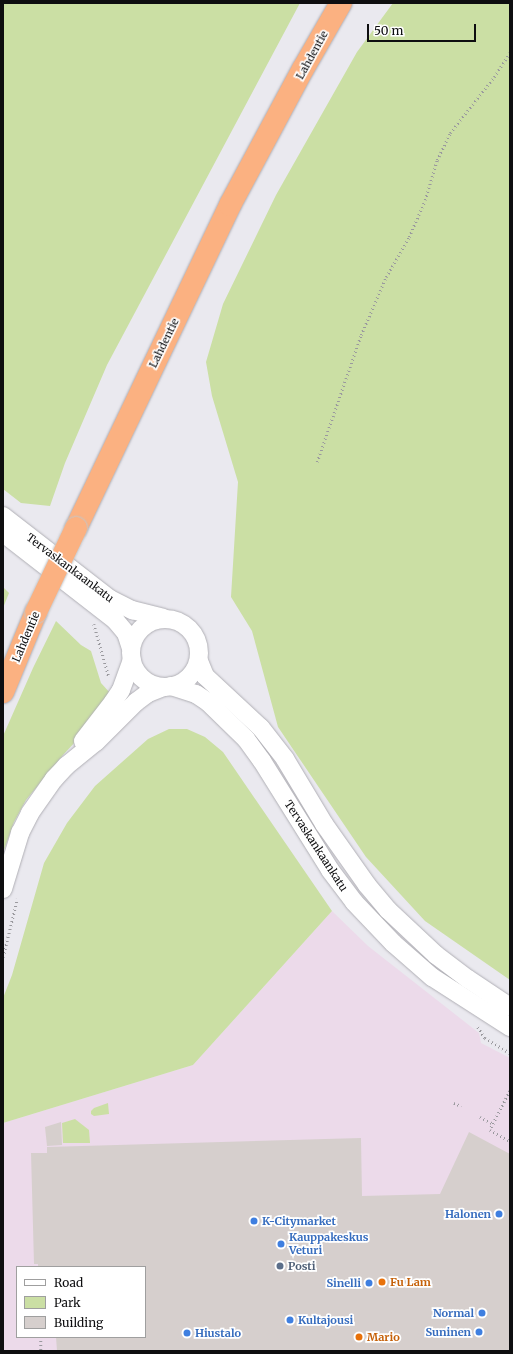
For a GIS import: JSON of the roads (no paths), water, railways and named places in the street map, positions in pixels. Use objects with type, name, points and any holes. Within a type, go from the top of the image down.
[{"type":"highway","name":"Lahdentie","points":[[3,692],[36,612],[230,205],[303,69],[341,3]]},
{"type":"street","name":"Tervaskankaankatu","points":[[3,516],[110,599],[132,610],[163,618]]},
{"type":"street","name":"Tervaskankaankatu","points":[[3,533],[115,620],[126,633],[131,654]]},
{"type":"street","points":[[66,766],[121,690],[135,637],[142,627],[152,621],[163,618],[175,619],[186,624],[194,633],[199,643],[199,661],[190,677],[180,684],[168,686],[156,686],[145,681],[137,672],[131,654]]},
{"type":"street","name":"Tervaskankaankatu","points":[[199,661],[205,676],[261,728],[285,759],[324,824],[367,885],[388,910],[436,955],[468,979],[510,1007]]},
{"type":"street","name":"Tervaskankaankatu","points":[[168,686],[196,694],[208,702],[246,739],[262,761],[330,870],[354,902],[392,943],[432,977],[510,1027]]},
{"type":"street","points":[[10,892],[20,833],[30,813],[54,779],[66,766],[96,742],[136,702],[148,693],[168,686]]},
{"type":"place","name":"Halonen","points":[[499,1214]]},
{"type":"place","name":"K-Citymarket","points":[[254,1221]]},
{"type":"place","name":"Kauppakeskus Veturi","points":[[281,1244]]},
{"type":"place","name":"Posti","points":[[280,1266]]},
{"type":"place","name":"Fu Lam","points":[[382,1282]]},
{"type":"place","name":"Sinelli","points":[[369,1283]]},
{"type":"place","name":"Normal","points":[[482,1313]]},
{"type":"place","name":"Kultajousi","points":[[290,1320]]},
{"type":"place","name":"Suninen","points":[[479,1332]]},
{"type":"place","name":"Hiustalo","points":[[187,1333]]},
{"type":"place","name":"Mario","points":[[359,1337]]}]
